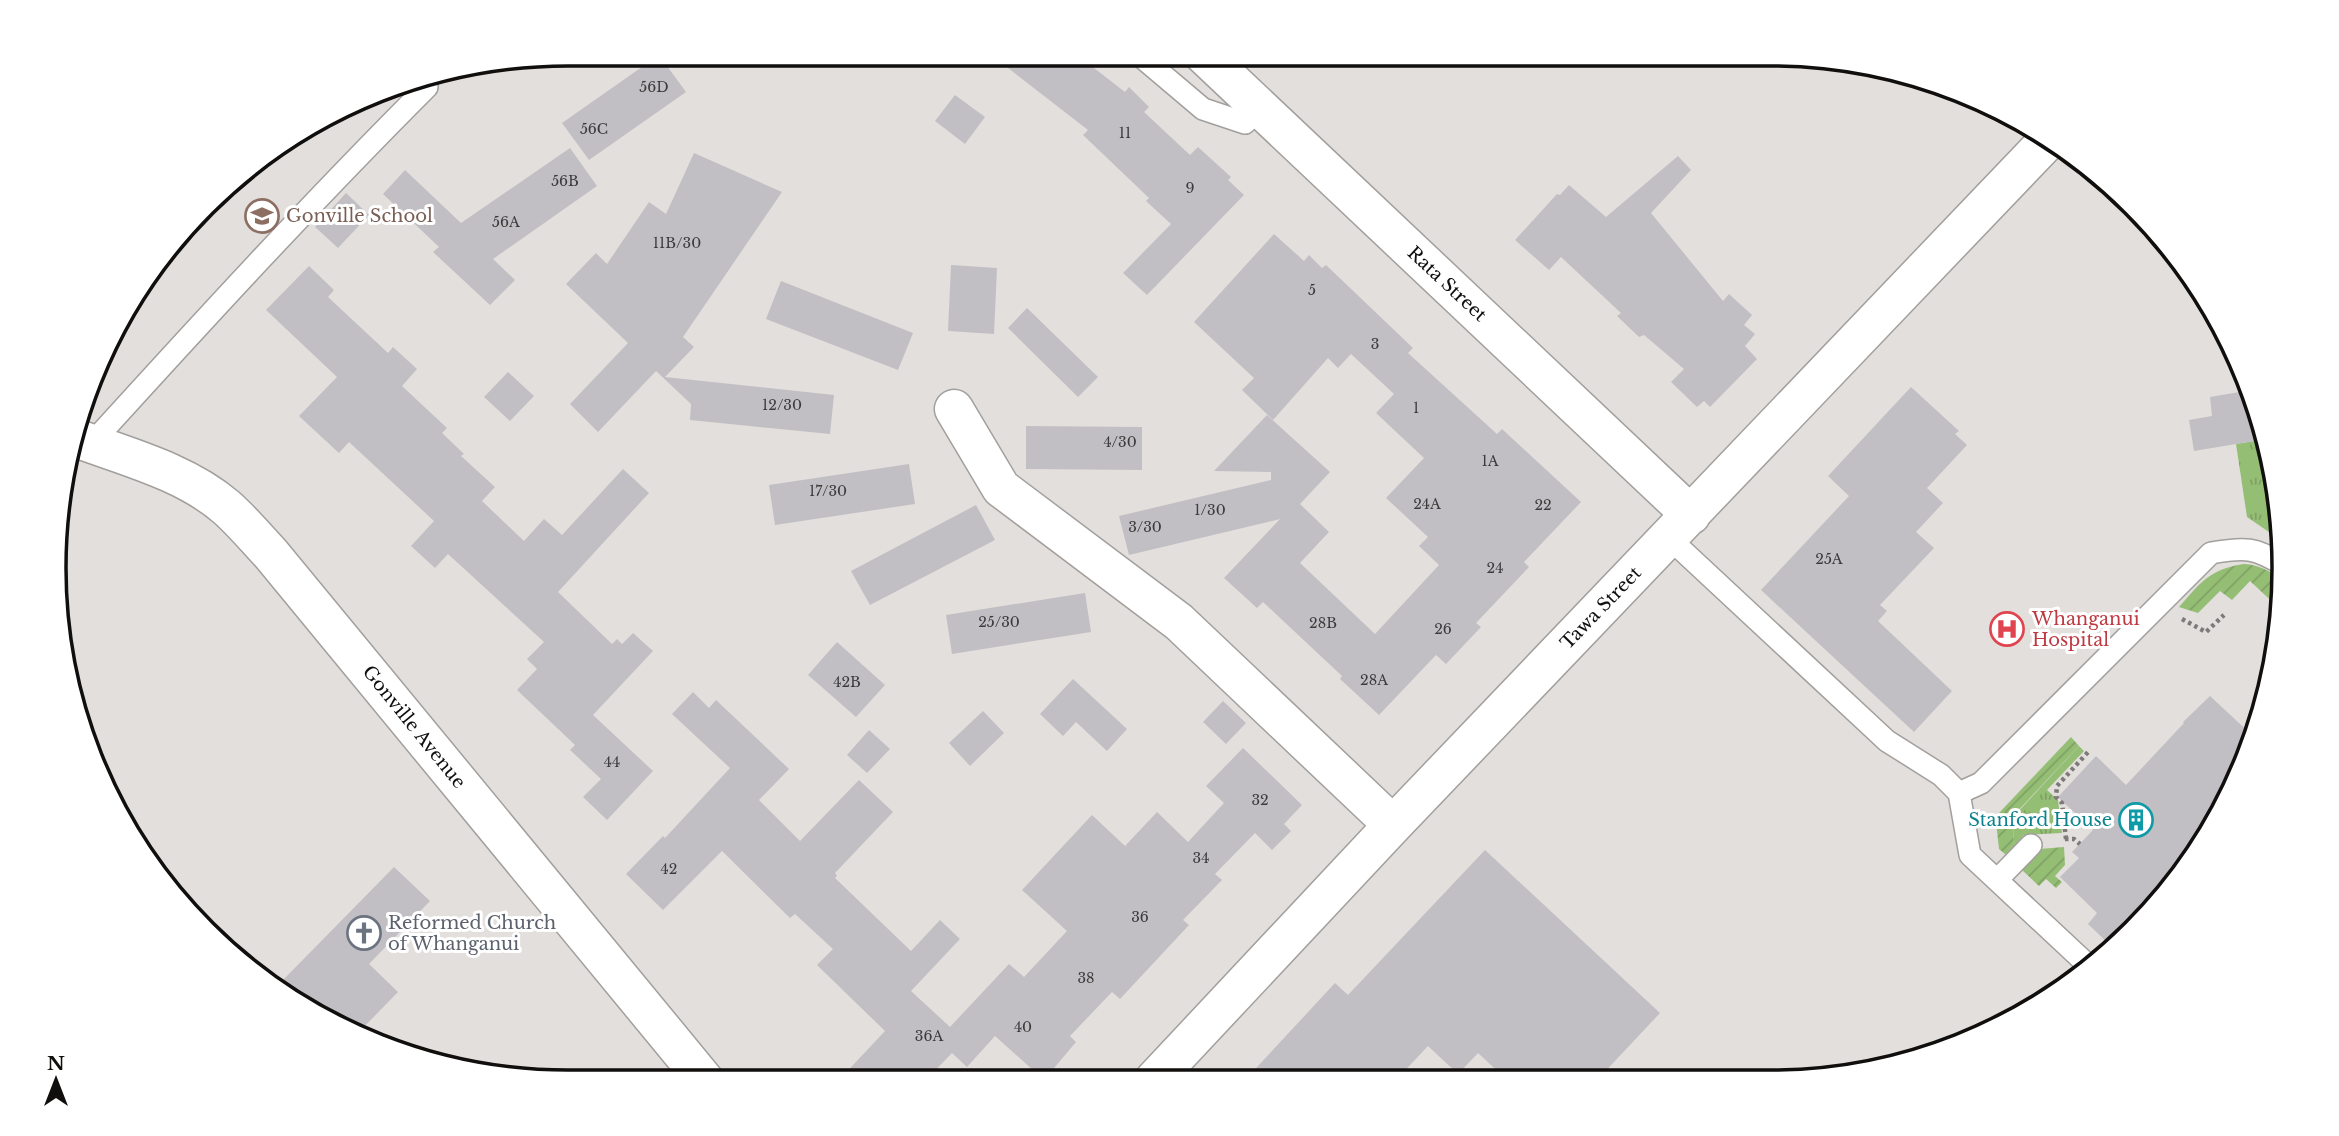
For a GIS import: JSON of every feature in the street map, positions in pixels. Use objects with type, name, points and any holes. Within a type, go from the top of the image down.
[{"type":"street","name":"Rata Street","points":[[1216,66],[1680,526]]},
{"type":"street","name":"Tawa Street","points":[[1163,1070],[1393,825],[2042,146]]},
{"type":"street","points":[[954,409],[1002,488],[1179,622],[1393,825]]},
{"type":"street","name":"Gonville Avenue","points":[[83,441],[198,487],[225,506],[271,554],[696,1070]]},
{"type":"lane","points":[[1152,66],[1203,109],[1245,123],[1260,108]]},
{"type":"lane","points":[[84,439],[427,87]]},
{"type":"lane","points":[[1680,526],[1887,741],[1941,775],[1959,793],[1970,855],[2083,960]]},
{"type":"lane","points":[[1959,793],[1981,783],[2211,553],[2238,548],[2264,552],[2272,557]]},
{"type":"lane","points":[[1997,880],[2031,845]]},
{"type":"path","points":[[2157,607],[2206,632],[2224,615]]},
{"type":"path","points":[[2066,839],[2062,803],[2056,797],[2057,786],[2089,751]]},
{"type":"green space","points":[[2256,441],[2263,470],[2271,533],[2247,517],[2236,444]]},
{"type":"green space","points":[[2244,564],[2272,573],[2271,601],[2250,581],[2232,600],[2220,591],[2198,613],[2179,607],[2207,578],[2232,566]]},
{"type":"green space","points":[[2071,737],[2079,746],[2013,816],[2014,847],[2006,855],[1999,849],[1996,822],[1998,814]]},
{"type":"green space","points":[[2079,746],[2084,751],[2047,790],[2058,800],[2062,833],[2024,835],[2014,847],[2013,817]]},
{"type":"green space","points":[[2064,847],[2065,865],[2055,876],[2062,882],[2056,888],[2046,879],[2039,886],[2021,869],[2039,849]]},
{"type":"building","points":[[643,66],[667,66],[686,92],[589,160],[562,123]]},
{"type":"building","points":[[1005,66],[1091,66],[1125,92],[1129,87],[1149,107],[1144,112],[1190,155],[1198,147],[1231,177],[1228,180],[1244,195],[1147,295],[1123,273],[1171,224],[1146,201],[1149,198],[1083,135],[1088,130]]},
{"type":"building","points":[[955,95],[985,117],[965,144],[935,121]]},
{"type":"building","points":[[570,148],[597,186],[493,259],[515,280],[490,305],[433,252],[439,247],[383,194],[405,170],[461,223]]},
{"type":"building","points":[[694,153],[782,192],[683,337],[694,347],[665,377],[834,395],[830,434],[690,420],[691,404],[656,371],[598,432],[570,404],[628,343],[566,284],[596,253],[607,264],[649,202],[666,214]]},
{"type":"building","points":[[1678,156],[1691,170],[1651,213],[1723,301],[1729,294],[1752,315],[1744,325],[1755,334],[1745,346],[1757,359],[1710,407],[1704,401],[1697,407],[1671,382],[1684,369],[1644,335],[1639,337],[1617,316],[1621,313],[1561,257],[1549,270],[1515,240],[1557,194],[1560,195],[1569,185],[1606,217]]},
{"type":"building","points":[[346,193],[369,215],[338,248],[315,227]]},
{"type":"building","points":[[1274,234],[1304,261],[1309,255],[1322,268],[1326,265],[1413,348],[1408,353],[1497,434],[1502,429],[1581,502],[1524,562],[1529,567],[1476,623],[1481,627],[1446,664],[1436,655],[1379,715],[1340,679],[1342,676],[1263,602],[1257,608],[1224,578],[1280,519],[1129,555],[1119,516],[1271,480],[1271,472],[1214,471],[1267,415],[1330,472],[1300,504],[1329,532],[1300,563],[1375,634],[1439,565],[1419,546],[1428,537],[1386,498],[1424,458],[1376,413],[1394,394],[1351,354],[1338,368],[1328,358],[1273,420],[1242,390],[1254,378],[1194,322]]},
{"type":"building","points":[[951,265],[997,268],[994,334],[948,331]]},
{"type":"building","points":[[309,266],[334,290],[328,297],[388,353],[393,347],[417,369],[402,386],[447,428],[442,433],[464,454],[461,456],[495,487],[482,501],[524,541],[544,519],[562,535],[623,469],[649,493],[558,592],[612,644],[617,639],[622,644],[633,633],[653,651],[593,715],[653,771],[607,820],[583,797],[601,779],[570,750],[575,745],[517,690],[537,669],[527,659],[544,642],[448,554],[435,568],[411,546],[434,521],[349,442],[339,453],[299,416],[337,377],[266,310]]},
{"type":"building","points":[[781,281],[913,333],[898,370],[766,319]]},
{"type":"building","points":[[1027,308],[1098,377],[1078,397],[1008,328]]},
{"type":"building","points":[[508,372],[534,396],[510,421],[484,397]]},
{"type":"building","points":[[1911,387],[1959,431],[1955,434],[1967,445],[1927,488],[1943,503],[1916,532],[1934,548],[1880,605],[1887,611],[1878,621],[1952,691],[1914,732],[1761,590],[1849,496],[1828,476]]},
{"type":"building","points":[[2240,392],[2256,441],[2194,451],[2189,420],[2212,416],[2210,397]]},
{"type":"building","points":[[1026,426],[1142,427],[1142,470],[1026,469]]},
{"type":"building","points":[[909,464],[915,504],[775,525],[769,485]]},
{"type":"building","points":[[976,505],[995,540],[870,605],[851,571]]},
{"type":"building","points":[[1085,593],[1091,632],[952,654],[946,615]]},
{"type":"building","points":[[837,642],[885,685],[856,717],[808,675]]},
{"type":"building","points":[[1073,679],[1127,729],[1107,751],[1076,722],[1063,736],[1040,714]]},
{"type":"building","points":[[693,692],[709,708],[716,700],[789,769],[759,800],[800,841],[859,780],[893,812],[835,873],[835,878],[911,951],[940,920],[960,939],[911,991],[950,1027],[1009,964],[1024,977],[1067,931],[1022,890],[1092,815],[1125,846],[1157,812],[1188,842],[1224,803],[1206,786],[1243,748],[1302,805],[1284,824],[1291,831],[1272,850],[1255,833],[1215,874],[1222,880],[1183,920],[1189,925],[1120,999],[1112,992],[1070,1036],[1076,1042],[1052,1070],[1033,1070],[995,1036],[967,1067],[952,1053],[936,1070],[848,1070],[885,1031],[817,965],[833,949],[795,914],[790,918],[722,851],[663,910],[626,874],[663,836],[665,838],[730,768],[672,714]]},
{"type":"building","name":"Stanford House","points":[[2210,696],[2246,729],[2221,790],[2188,847],[2148,899],[2106,941],[2088,924],[2097,913],[2060,877],[2079,858],[2072,852],[2093,830],[2058,797],[2096,756],[2126,785]]},
{"type":"building","points":[[1223,701],[1246,723],[1226,744],[1203,722]]},
{"type":"building","points":[[983,711],[1004,733],[970,766],[949,743]]},
{"type":"building","points":[[869,730],[890,749],[867,773],[847,755]]},
{"type":"building","points":[[1485,850],[1660,1013],[1607,1070],[1496,1070],[1478,1053],[1462,1070],[1454,1070],[1428,1046],[1405,1070],[1254,1070],[1335,983],[1348,995]]},
{"type":"building","name":"Reformed Church of Whanganui","points":[[394,867],[430,901],[369,964],[398,992],[365,1026],[317,1002],[283,980]]},
{"type":"place","name":"Gonville School","points":[[262,216]]},
{"type":"place","name":"Whanganui Hospital","points":[[2007,629]]},
{"type":"place","name":"Stanford House","points":[[2136,820]]},
{"type":"place","name":"Reformed Church of Whanganui","points":[[364,933]]}]
